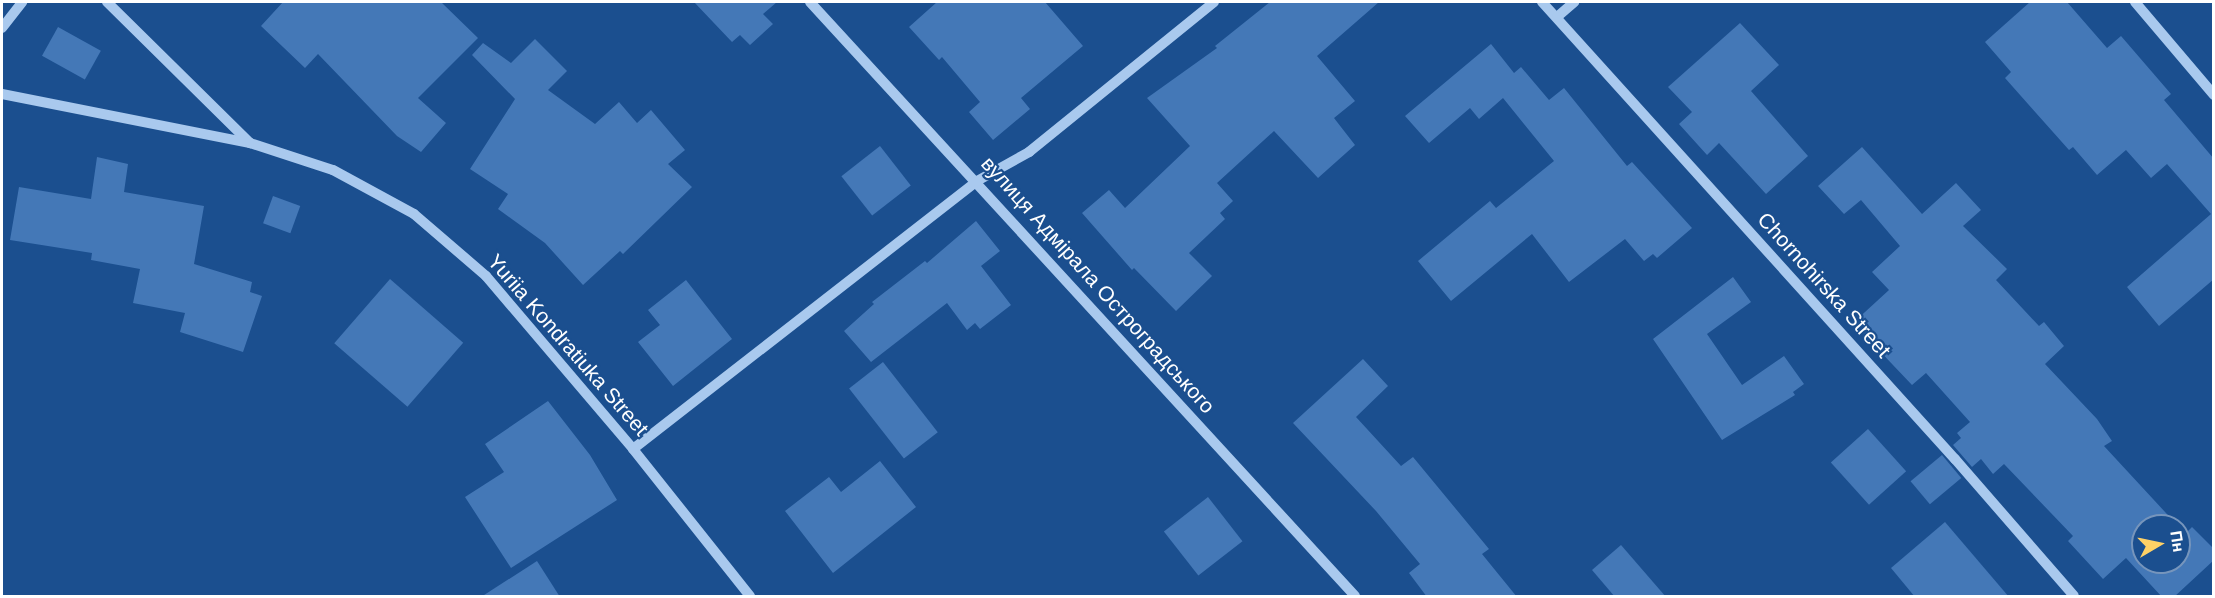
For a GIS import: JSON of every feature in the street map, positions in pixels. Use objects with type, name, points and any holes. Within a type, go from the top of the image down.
[{"type":"street","points":[[2,28],[22,2]]},
{"type":"street","points":[[107,2],[250,143]]},
{"type":"street","name":"вулиця Адмірала Остроградського","points":[[810,2],[977,181],[1354,597]]},
{"type":"street","points":[[633,449],[977,181],[1029,152],[1214,2]]},
{"type":"street","name":"Chornohirska Street","points":[[1542,2],[1955,459],[2073,597]]},
{"type":"street","points":[[1557,17],[1574,2]]},
{"type":"street","points":[[2135,2],[2214,94]]},
{"type":"street","name":"Yuriia Kondratiuka Street","points":[[2,93],[250,143],[333,170],[414,214],[486,276],[633,449],[750,597]]},
{"type":"building","points":[[283,2],[441,2],[478,38],[418,98],[446,123],[421,152],[397,136],[318,54],[305,68],[261,26]]},
{"type":"building","points":[[694,2],[777,2],[763,14],[773,24],[750,45],[740,35],[732,42]]},
{"type":"building","points":[[937,2],[1045,2],[1083,46],[1021,98],[1030,109],[993,140],[969,112],[980,102],[942,57],[939,60],[909,27]]},
{"type":"building","points":[[1270,2],[1379,2],[1317,56],[1355,101],[1334,118],[1355,145],[1318,178],[1274,131],[1217,183],[1233,201],[1220,213],[1225,219],[1189,253],[1212,276],[1176,311],[1134,268],[1132,270],[1082,213],[1109,190],[1125,208],[1190,146],[1147,98],[1217,48],[1215,46]]},
{"type":"building","points":[[2030,2],[2067,2],[2107,48],[2121,36],[2171,94],[2164,100],[2214,159],[2214,279],[2159,326],[2127,287],[2211,214],[2167,164],[2151,178],[2126,150],[2097,175],[2073,147],[2069,150],[2005,78],[2011,72],[1985,42]]},
{"type":"building","points":[[1740,23],[1779,65],[1751,91],[1808,156],[1766,194],[1719,143],[1707,155],[1679,124],[1692,112],[1668,87]]},
{"type":"building","points":[[58,27],[101,51],[85,80],[42,56]]},
{"type":"building","points":[[535,39],[567,71],[548,90],[595,124],[619,102],[637,123],[651,110],[685,150],[668,164],[692,187],[623,254],[620,251],[583,285],[545,243],[498,209],[508,194],[470,169],[515,99],[472,55],[483,43],[511,63]]},
{"type":"building","points":[[1491,44],[1514,73],[1521,67],[1549,100],[1564,88],[1627,166],[1632,162],[1692,228],[1657,258],[1653,254],[1644,261],[1625,239],[1569,282],[1532,234],[1451,301],[1418,261],[1490,201],[1496,208],[1554,161],[1503,98],[1479,119],[1470,108],[1429,143],[1405,116]]},
{"type":"building","points":[[880,146],[911,185],[872,216],[841,176]]},
{"type":"building","points":[[1862,147],[1922,214],[1956,183],[1981,210],[1963,226],[2007,269],[1996,280],[2039,326],[2044,322],[2064,346],[2045,364],[2097,419],[2112,441],[2104,446],[2167,514],[2131,514],[2131,563],[2126,558],[2103,579],[2068,541],[2073,536],[2004,464],[1993,474],[1981,459],[1972,467],[1953,445],[1961,438],[1957,433],[1970,422],[1926,373],[1912,385],[1853,323],[1889,290],[1872,272],[1900,246],[1861,200],[1844,214],[1818,186]]},
{"type":"building","points":[[97,157],[128,164],[124,192],[204,206],[194,264],[252,282],[250,292],[262,296],[243,352],[180,332],[185,313],[133,303],[140,269],[91,260],[92,253],[10,240],[19,187],[91,199]]},
{"type":"building","points":[[273,196],[300,206],[290,233],[263,223]]},
{"type":"building","points":[[976,221],[1000,251],[981,266],[1011,305],[980,329],[975,323],[967,330],[947,303],[871,362],[844,331],[874,304],[872,302],[925,261],[927,263]]},
{"type":"building","points":[[1733,277],[1751,302],[1707,334],[1742,385],[1784,356],[1804,384],[1793,392],[1795,395],[1722,440],[1653,339]]},
{"type":"building","points":[[390,279],[463,343],[407,407],[334,343]]},
{"type":"building","points":[[686,280],[732,339],[673,386],[638,342],[660,325],[648,310]]},
{"type":"building","points":[[1363,359],[1388,386],[1356,417],[1401,466],[1413,457],[1489,549],[1482,554],[1517,597],[1427,597],[1409,573],[1420,564],[1376,511],[1293,423]]},
{"type":"building","points":[[883,362],[938,432],[904,459],[849,388]]},
{"type":"building","points":[[548,401],[590,455],[617,500],[511,568],[465,497],[504,472],[485,444]]},
{"type":"building","points":[[1868,429],[1906,471],[1869,505],[1831,462]]},
{"type":"building","points":[[1942,455],[1961,478],[1930,504],[1911,481]]},
{"type":"building","points":[[880,461],[916,507],[833,573],[785,511],[829,477],[841,492]]},
{"type":"building","points":[[1208,497],[1242,541],[1198,576],[1164,531]]},
{"type":"building","points":[[1945,522],[2009,597],[1915,597],[1891,568]]},
{"type":"building","points":[[2192,527],[2214,549],[2214,560],[2174,597],[2162,597],[2141,574],[2191,574]]},
{"type":"building","points":[[1621,545],[1666,597],[1615,597],[1592,570]]},
{"type":"building","points":[[537,561],[560,597],[481,597]]}]
